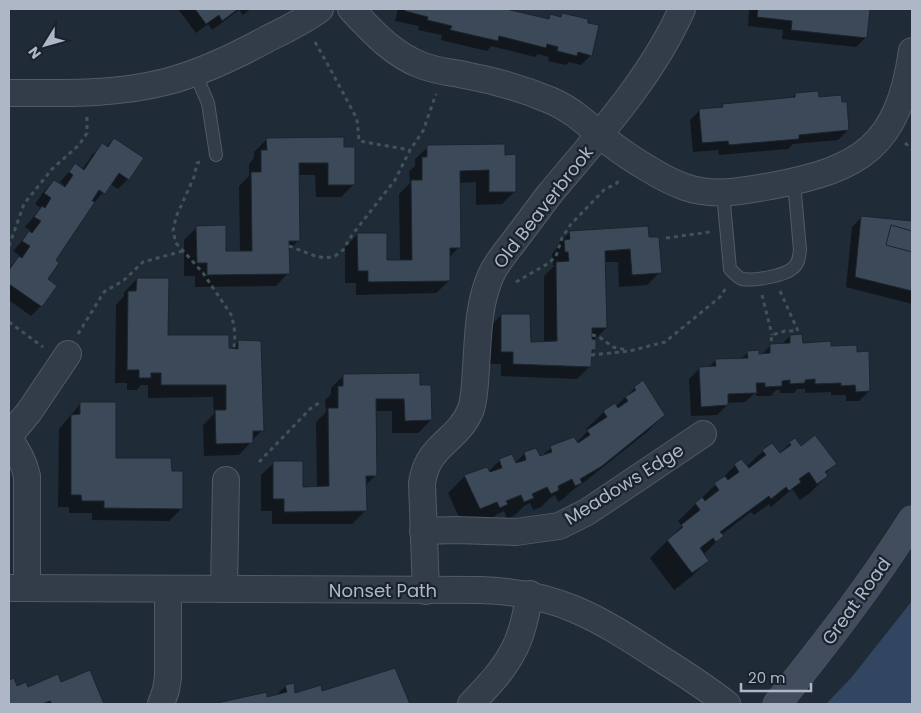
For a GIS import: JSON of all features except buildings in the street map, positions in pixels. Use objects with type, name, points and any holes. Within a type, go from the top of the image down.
[{"type":"main road","name":"Great Road","points":[[777,704],[844,620],[912,520]]},
{"type":"street","points":[[351,9],[390,48],[421,65],[538,95],[572,112],[634,159],[684,187],[708,192],[723,192],[794,182],[835,170],[855,160],[870,149],[884,134],[894,116],[903,95],[912,51]]},
{"type":"street","name":"Old Beaverbrook","points":[[426,591],[422,483],[424,471],[430,457],[464,424],[471,409],[475,392],[484,290],[503,256],[533,215],[645,74],[682,9]]},
{"type":"street","points":[[9,93],[88,93],[165,82],[195,73],[236,56],[310,15]]},
{"type":"street","points":[[18,588],[27,476],[24,463],[9,438],[68,354]]},
{"type":"street","name":"Meadows Edge","points":[[423,531],[516,532],[559,526],[587,512],[703,434]]},
{"type":"street","points":[[224,589],[226,480]]},
{"type":"street","name":"Nonset Path","points":[[18,588],[506,590],[530,594],[576,608],[600,620],[728,704]]},
{"type":"street","points":[[161,704],[168,677],[168,589]]},
{"type":"street","points":[[471,704],[495,678],[513,652],[521,632],[530,594]]},
{"type":"lane","points":[[195,73],[208,103],[216,155]]},
{"type":"lane","points":[[723,192],[730,269],[742,279],[776,276],[794,268],[799,260],[800,250],[794,182]]},
{"type":"path","points":[[310,15],[327,63],[356,119],[359,141],[410,150]]},
{"type":"path","points":[[289,246],[326,258],[335,256],[343,250],[352,234],[395,180],[422,131],[444,72]]},
{"type":"path","points":[[9,246],[24,204],[52,168],[79,146],[87,133],[88,93]]},
{"type":"path","points":[[216,155],[197,163],[194,177],[176,216],[173,231],[176,243],[203,273],[232,316],[235,333],[234,348]]},
{"type":"path","points":[[490,278],[505,284],[516,282],[549,262],[556,256],[562,238],[571,224],[604,190],[617,183],[634,159]]},
{"type":"path","points":[[666,238],[726,229]]},
{"type":"path","points":[[9,322],[48,351],[68,354],[84,323],[104,292],[124,280],[143,262],[183,251]]},
{"type":"path","points":[[591,355],[630,351],[665,342],[720,296],[735,275]]},
{"type":"path","points":[[772,336],[785,331],[798,331],[780,292],[776,276]]},
{"type":"path","points":[[758,278],[772,336],[771,341]]},
{"type":"path","points":[[592,334],[598,336],[613,348],[630,351]]},
{"type":"path","points":[[259,462],[312,407],[321,402]]},
{"type":"water","points":[[912,601],[912,704],[826,704],[851,678]]}]
